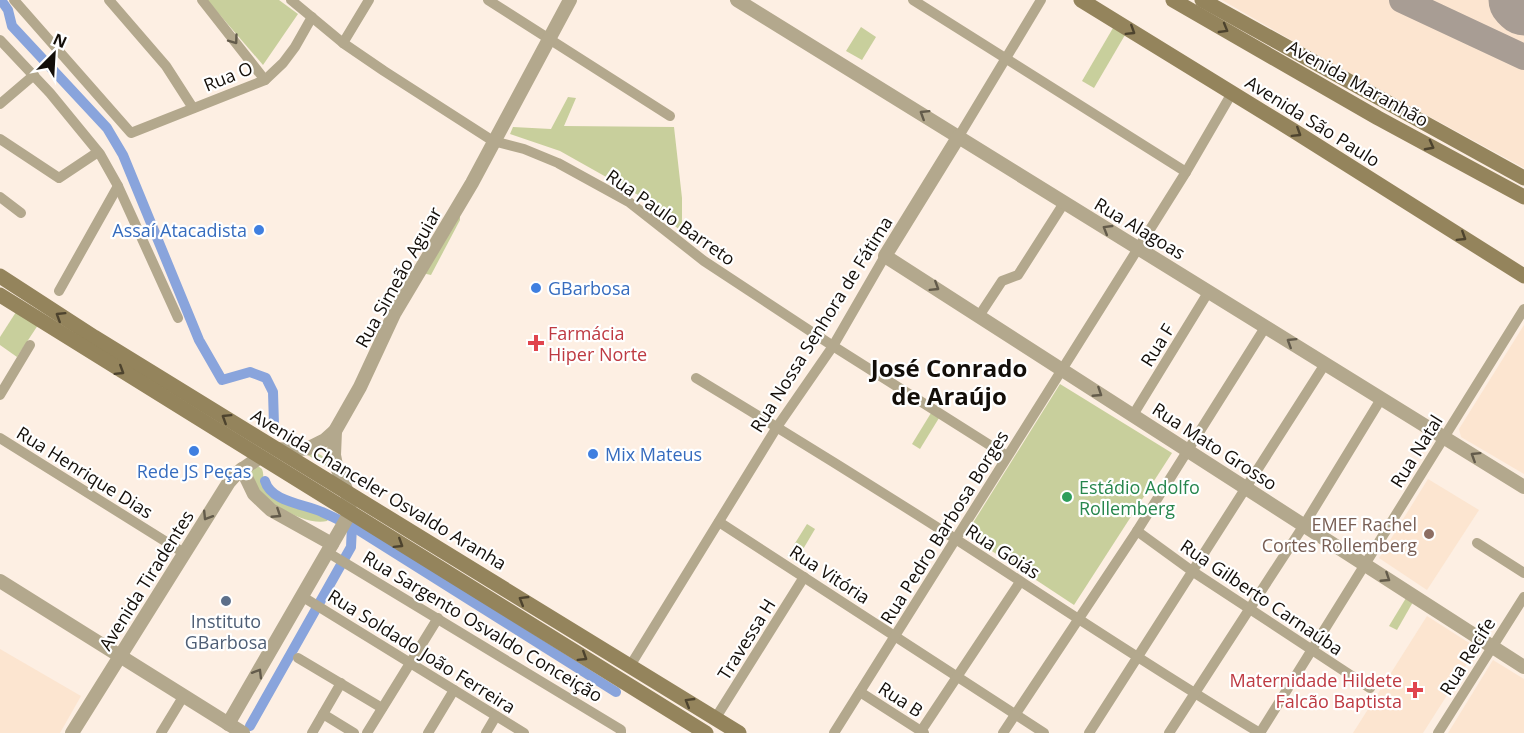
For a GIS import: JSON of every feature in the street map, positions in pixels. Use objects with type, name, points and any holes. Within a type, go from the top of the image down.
[{"type":"main road","name":"Avenida São Paulo","points":[[1081,0],[1524,276]]},
{"type":"main road","name":"Avenida Maranhão","points":[[1173,0],[1524,197]]},
{"type":"main road","name":"Avenida Maranhão","points":[[1202,0],[1524,178]]},
{"type":"main road","points":[[1401,130],[1409,115]]},
{"type":"main road","name":"Avenida Chanceler Osvaldo Aranha","points":[[0,276],[276,449],[739,733]]},
{"type":"main road","name":"Avenida Chanceler Osvaldo Aranha","points":[[0,295],[260,457],[346,520],[706,733]]},
{"type":"street","name":"Rua O","points":[[14,0],[131,133],[265,80],[283,63],[295,47],[312,17]]},
{"type":"street","points":[[110,0],[166,66],[193,108]]},
{"type":"street","points":[[202,0],[265,80]]},
{"type":"street","name":"Rua Paulo Barreto","points":[[291,0],[343,43],[493,141],[542,156],[629,202],[696,255],[833,346],[1007,456]]},
{"type":"street","points":[[343,43],[369,0]]},
{"type":"street","points":[[488,0],[670,116]]},
{"type":"street","name":"Rua Simeão Aguiar","points":[[335,431],[360,387],[394,314],[472,183],[547,39],[570,0]]},
{"type":"street","name":"Rua Alagoas","points":[[737,0],[1524,487]]},
{"type":"street","points":[[913,0],[1186,172]]},
{"type":"street","name":"Rua Nossa Senhora de Fátima","points":[[630,666],[777,427],[833,346],[885,256],[1041,0]]},
{"type":"street","points":[[0,40],[72,118],[98,152],[118,186],[178,318]]},
{"type":"street","points":[[0,104],[34,75]]},
{"type":"street","name":"Rua Pedro Barbosa Borges","points":[[834,733],[1186,172],[1232,93]]},
{"type":"street","points":[[0,139],[59,178],[98,152]]},
{"type":"street","points":[[59,291],[118,186]]},
{"type":"street","points":[[0,197],[21,213]]},
{"type":"street","points":[[979,316],[1002,281],[1018,275],[1064,203]]},
{"type":"street","name":"Rua Mato Grosso","points":[[885,256],[1524,667]]},
{"type":"street","name":"Rua F","points":[[1133,415],[1209,291]]},
{"type":"street","name":"Rua Natal","points":[[1260,733],[1524,309]]},
{"type":"street","points":[[1003,733],[1137,531],[1266,326]]},
{"type":"street","points":[[0,395],[30,345]]},
{"type":"street","points":[[1089,733],[1325,364]]},
{"type":"street","name":"Rua Goiás","points":[[696,378],[1260,733]]},
{"type":"street","points":[[1169,733],[1304,525],[1381,399]]},
{"type":"street","points":[[276,449],[309,448],[325,440],[335,431]]},
{"type":"street","points":[[228,724],[308,600],[329,548],[346,520],[347,492],[334,455],[335,431]]},
{"type":"street","name":"Rua Henrique Dias","points":[[0,438],[184,553]]},
{"type":"street","name":"Avenida Tiradentes","points":[[72,733],[229,482],[242,469],[260,457]]},
{"type":"street","points":[[242,469],[254,494],[271,510],[329,548]]},
{"type":"street","name":"Rua Vitória","points":[[719,522],[1044,733]]},
{"type":"street","name":"Rua Gilberto Carnaúba","points":[[1137,531],[1248,609],[1370,688]]},
{"type":"street","points":[[1477,543],[1524,573]]},
{"type":"street","name":"Rua Sargento Osvaldo Conceição","points":[[329,548],[341,559],[621,732]]},
{"type":"street","name":"Travessa H","points":[[715,719],[804,577]]},
{"type":"street","points":[[0,581],[243,733]]},
{"type":"street","points":[[923,732],[1020,582]]},
{"type":"street","name":"Rua Recife","points":[[1438,733],[1524,597]]},
{"type":"street","name":"Rua Soldado João Ferreira","points":[[308,600],[524,733]]},
{"type":"street","points":[[367,733],[438,618]]},
{"type":"street","points":[[298,658],[382,708]]},
{"type":"street","points":[[312,733],[341,683]]},
{"type":"street","points":[[428,733],[454,690]]},
{"type":"street","name":"Rua B","points":[[860,692],[923,732]]},
{"type":"street","points":[[161,733],[183,697]]},
{"type":"street","points":[[323,714],[354,733]]},
{"type":"street","points":[[486,733],[496,716]]},
{"type":"shaded area","points":[[1222,0],[1524,0],[1524,168],[1329,62]]},
{"type":"shaded area","points":[[1524,325],[1524,474],[1461,437],[1459,429]]},
{"type":"shaded area","name":"EMEF Rachel Cortes Rollemberg","points":[[1428,479],[1479,510],[1427,590],[1379,558]]},
{"type":"shaded area","name":"Maternidade Hildete Falcão Baptista","points":[[1427,616],[1477,648],[1423,733],[1353,733]]},
{"type":"shaded area","points":[[0,649],[81,696],[60,733],[0,733]]},
{"type":"shaded area","points":[[1493,660],[1524,679],[1524,733],[1448,733]]},
{"type":"green space","points":[[207,0],[279,0],[298,14],[263,65]]},
{"type":"green space","points":[[861,27],[876,37],[862,60],[846,51]]},
{"type":"green space","points":[[1113,28],[1125,35],[1094,88],[1082,81]]},
{"type":"green space","points":[[568,97],[576,98],[564,126],[674,127],[682,198],[682,232],[640,196],[560,151],[510,134],[513,127],[551,129]]},
{"type":"green space","points":[[460,208],[460,220],[431,275],[422,273]]},
{"type":"green space","points":[[16,312],[38,325],[17,357],[0,345],[0,337]]},
{"type":"green space","name":"Estádio Adolfo Rollemberg","points":[[1060,384],[1172,453],[1074,605],[966,534]]},
{"type":"green space","points":[[931,413],[939,418],[920,449],[912,444]]},
{"type":"green space","points":[[301,451],[321,455],[334,471]]},
{"type":"green space","points":[[254,463],[262,469],[264,486],[271,497],[293,507],[325,515],[329,518],[327,521],[310,521],[281,509],[258,489],[243,469]]},
{"type":"green space","points":[[807,524],[815,529],[796,561],[787,556]]},
{"type":"green space","points":[[1406,598],[1413,602],[1397,630],[1389,626]]},
{"type":"waterway","points":[[1,0],[8,10],[12,26],[107,128],[123,155],[199,340],[222,380],[250,372],[266,378],[273,392],[274,425]]},
{"type":"waterway","points":[[265,481],[274,494],[352,526],[616,692]]},
{"type":"waterway","points":[[250,726],[351,547],[352,526]]},
{"type":"taxiway","points":[[1402,0],[1524,57]]},
{"type":"runway","points":[[1520,0],[1524,4]]},
{"type":"place","name":"Assaí Atacadista","points":[[259,230]]},
{"type":"place","name":"GBarbosa","points":[[536,288]]},
{"type":"place","name":"Farmácia Hiper Norte","points":[[536,343]]},
{"type":"place","name":"Rede JS Peças","points":[[194,451]]},
{"type":"place","name":"Mix Mateus","points":[[593,454]]},
{"type":"place","name":"Estádio Adolfo Rollemberg","points":[[1067,497]]},
{"type":"place","name":"EMEF Rachel Cortes Rollemberg","points":[[1429,534]]},
{"type":"place","name":"Instituto GBarbosa","points":[[226,601]]},
{"type":"place","name":"Maternidade Hildete Falcão Baptista","points":[[1415,690]]},
{"type":"district","name":"José Conrado de Araújo","points":[[949,381]]}]
